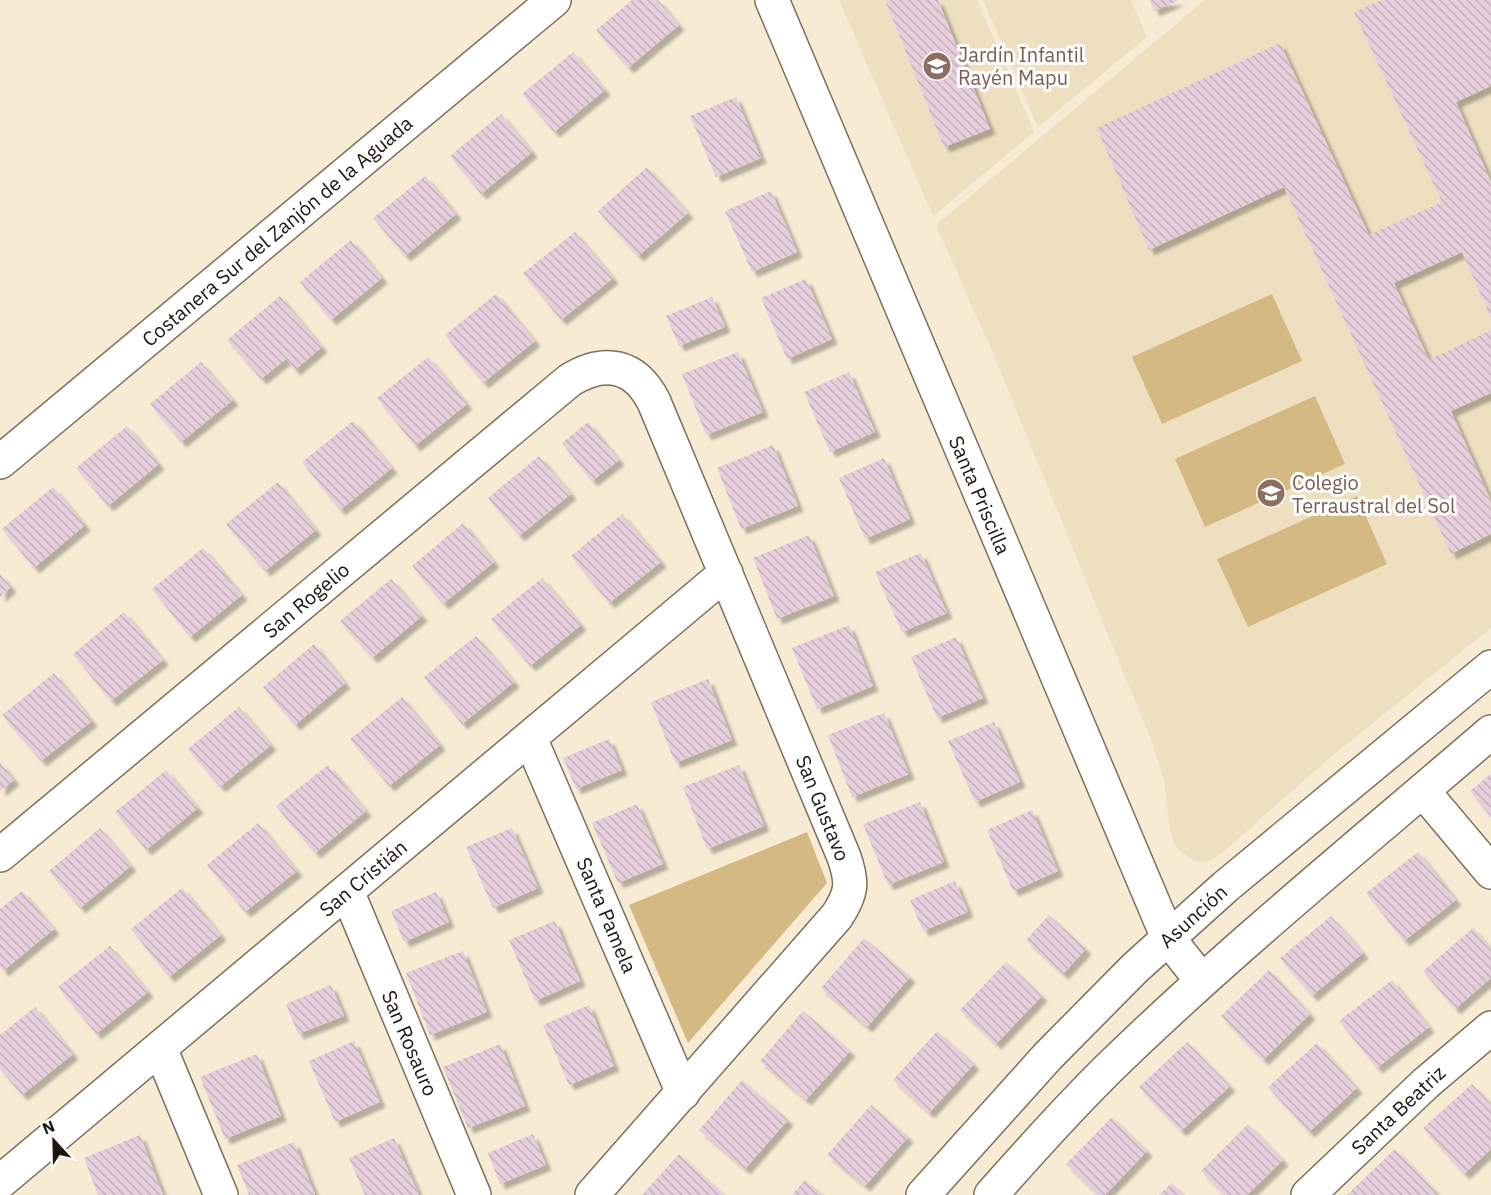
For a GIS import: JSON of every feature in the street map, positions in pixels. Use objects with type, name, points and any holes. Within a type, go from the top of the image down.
[{"type":"street","name":"Costanera Sur del Zanjón de la Aguada","points":[[0,462],[554,0]]},
{"type":"street","name":"Santa Priscilla","points":[[772,0],[1168,938],[1202,981]]},
{"type":"street","name":"San Rogelio","points":[[0,855],[570,380],[584,371],[597,367],[621,369]]},
{"type":"street","name":"San Gustavo","points":[[592,1195],[837,916],[849,896],[850,889],[844,857],[649,391],[640,381],[621,369]]},
{"type":"street","name":"San Cristián","points":[[0,1182],[726,573]]},
{"type":"street","name":"Asunción","points":[[923,1195],[1048,1056],[1135,968],[1225,887],[1491,667]]},
{"type":"street","points":[[992,1195],[1105,1072],[1202,981],[1491,732]]},
{"type":"street","name":"Santa Pamela","points":[[530,738],[683,1093]]},
{"type":"street","points":[[1423,791],[1491,872]]},
{"type":"street","name":"San Rosauro","points":[[347,891],[474,1195]]},
{"type":"street","name":"Santa Beatriz","points":[[1308,1195],[1426,1083],[1491,1028]]},
{"type":"street","points":[[160,1048],[221,1195]]},
{"type":"shaded area","name":"Jardín Infantil Rayén Mapu","points":[[839,0],[977,0],[1034,132],[933,216]]},
{"type":"shaded area","points":[[983,0],[1131,0],[1147,37],[1038,127]]},
{"type":"shaded area","name":"Colegio Terraustral del Sol","points":[[1205,0],[1491,0],[1491,628],[1333,755],[1223,852],[1210,861],[1197,862],[1178,850],[1173,841],[1164,780],[1151,740],[995,358],[936,225]]},
{"type":"shaded area","points":[[1272,294],[1302,361],[1162,424],[1132,357]]},
{"type":"shaded area","points":[[1315,396],[1345,464],[1205,527],[1175,459]]},
{"type":"shaded area","points":[[1357,496],[1387,564],[1248,627],[1217,559]]},
{"type":"shaded area","points":[[807,832],[827,883],[688,1043],[629,905]]},
{"type":"building","points":[[632,0],[658,0],[679,25],[628,68],[596,30]]},
{"type":"building","points":[[885,0],[938,0],[990,129],[944,147]]},
{"type":"building","points":[[1150,0],[1179,0],[1154,11]]},
{"type":"building","points":[[1382,0],[1491,0],[1491,86],[1456,102],[1491,182],[1491,318],[1462,252],[1394,283],[1429,360],[1491,330],[1491,393],[1451,411],[1491,501],[1491,534],[1451,554],[1284,187],[1149,250],[1097,128],[1280,43],[1369,235],[1442,202],[1354,12]]},
{"type":"building","points":[[573,52],[605,90],[554,132],[522,94]]},
{"type":"building","points":[[736,97],[761,158],[716,177],[690,116]]},
{"type":"building","points":[[501,114],[532,152],[481,194],[450,156]]},
{"type":"building","points":[[647,167],[688,213],[638,256],[598,211]]},
{"type":"building","points":[[425,176],[456,214],[405,256],[373,218]]},
{"type":"building","points":[[771,191],[797,252],[752,272],[725,211]]},
{"type":"building","points":[[575,232],[613,278],[561,320],[523,273]]},
{"type":"building","points":[[351,240],[382,278],[331,320],[300,282]]},
{"type":"building","points":[[806,279],[832,339],[787,359],[761,298]]},
{"type":"building","points":[[496,294],[535,341],[483,383],[445,335]]},
{"type":"building","points":[[280,296],[322,347],[295,370],[286,359],[261,379],[227,340]]},
{"type":"building","points":[[712,297],[725,327],[679,346],[666,316]]},
{"type":"building","points":[[738,352],[763,412],[706,435],[682,374]]},
{"type":"building","points":[[428,357],[467,404],[415,446],[377,398]]},
{"type":"building","points":[[201,362],[233,400],[181,442],[150,404]]},
{"type":"building","points":[[849,372],[875,432],[830,452],[804,392]]},
{"type":"building","points":[[353,421],[392,468],[340,510],[302,462]]},
{"type":"building","points":[[588,422],[619,460],[592,481],[562,443]]},
{"type":"building","points":[[127,426],[159,464],[108,506],[76,468]]},
{"type":"building","points":[[773,445],[798,506],[741,529],[717,468]]},
{"type":"building","points":[[539,456],[571,494],[519,536],[488,498]]},
{"type":"building","points":[[884,458],[910,519],[865,539],[839,478]]},
{"type":"building","points":[[278,482],[316,530],[265,571],[226,524]]},
{"type":"building","points":[[53,487],[85,525],[34,568],[2,529]]},
{"type":"building","points":[[622,514],[661,562],[609,603],[571,556]]},
{"type":"building","points":[[463,523],[494,562],[443,604],[412,566]]},
{"type":"building","points":[[809,535],[834,596],[777,619],[753,558]]},
{"type":"building","points":[[203,548],[242,595],[190,637],[152,589]]},
{"type":"building","points":[[921,553],[947,613],[902,632],[875,572]]},
{"type":"building","points":[[0,574],[11,587],[0,597]]},
{"type":"building","points":[[542,578],[581,625],[530,666],[491,619]]},
{"type":"building","points":[[391,579],[422,616],[372,658],[340,621]]},
{"type":"building","points":[[124,612],[163,660],[111,701],[73,654]]},
{"type":"building","points":[[849,625],[873,686],[817,709],[792,648]]},
{"type":"building","points":[[476,636],[514,682],[462,724],[424,677]]},
{"type":"building","points":[[956,637],[983,698],[937,718],[911,657]]},
{"type":"building","points":[[314,644],[345,683],[295,725],[263,687]]},
{"type":"building","points":[[54,673],[92,721],[41,761],[2,715]]},
{"type":"building","points":[[708,679],[732,740],[675,763],[651,702]]},
{"type":"building","points":[[402,697],[440,745],[389,786],[350,739]]},
{"type":"building","points":[[239,707],[271,745],[220,787],[188,749]]},
{"type":"building","points":[[884,713],[909,774],[852,797],[828,735]]},
{"type":"building","points":[[994,722],[1020,782],[975,802],[948,741]]},
{"type":"building","points":[[609,739],[622,770],[576,789],[563,758]]},
{"type":"building","points":[[0,762],[14,780],[0,791]]},
{"type":"building","points":[[328,765],[366,811],[315,853],[276,806]]},
{"type":"building","points":[[739,765],[764,826],[707,849],[683,787]]},
{"type":"building","points":[[166,770],[198,808],[146,850],[115,812]]},
{"type":"building","points":[[1491,774],[1491,817],[1470,791]]},
{"type":"building","points":[[920,802],[944,862],[888,885],[863,824]]},
{"type":"building","points":[[637,804],[663,864],[618,883],[592,823]]},
{"type":"building","points":[[1032,810],[1058,871],[1013,891],[987,830]]},
{"type":"building","points":[[258,823],[297,871],[245,912],[207,865]]},
{"type":"building","points":[[100,828],[131,866],[80,908],[49,871]]},
{"type":"building","points":[[512,828],[538,888],[493,908],[466,847]]},
{"type":"building","points":[[1418,852],[1456,900],[1404,941],[1366,893]]},
{"type":"building","points":[[955,881],[968,912],[923,931],[910,900]]},
{"type":"building","points":[[182,888],[221,935],[169,977],[131,929]]},
{"type":"building","points":[[22,891],[54,929],[3,971],[0,967],[0,909]]},
{"type":"building","points":[[436,892],[449,922],[404,942],[391,911]]},
{"type":"building","points":[[1049,915],[1086,949],[1063,974],[1026,940]]},
{"type":"building","points":[[1331,916],[1363,953],[1312,996],[1280,958]]},
{"type":"building","points":[[555,921],[580,981],[535,1001],[509,940]]},
{"type":"building","points":[[1473,928],[1491,949],[1491,978],[1455,1009],[1423,971]]},
{"type":"building","points":[[864,938],[910,977],[867,1027],[821,988]]},
{"type":"building","points":[[110,946],[148,992],[96,1034],[58,987]]},
{"type":"building","points":[[463,951],[487,1012],[430,1035],[406,973]]},
{"type":"building","points":[[1006,962],[1042,996],[996,1044],[960,1010]]},
{"type":"building","points":[[1269,970],[1310,1014],[1263,1060],[1221,1016]]},
{"type":"building","points":[[1392,980],[1429,1027],[1377,1068],[1339,1021]]},
{"type":"building","points":[[331,985],[344,1016],[298,1034],[286,1004]]},
{"type":"building","points":[[589,1005],[614,1066],[569,1085],[543,1025]]},
{"type":"building","points":[[35,1007],[73,1054],[22,1095],[0,1069],[0,1035]]},
{"type":"building","points":[[803,1011],[850,1051],[806,1100],[760,1061]]},
{"type":"building","points":[[937,1031],[974,1064],[929,1113],[893,1080]]},
{"type":"building","points":[[354,1041],[380,1102],[335,1122],[309,1061]]},
{"type":"building","points":[[1187,1042],[1230,1086],[1181,1131],[1139,1087]]},
{"type":"building","points":[[1317,1043],[1357,1088],[1309,1132],[1268,1087]]},
{"type":"building","points":[[500,1044],[525,1106],[468,1128],[443,1067]]},
{"type":"building","points":[[257,1054],[281,1116],[225,1139],[200,1077]]},
{"type":"building","points":[[742,1080],[788,1120],[745,1169],[699,1130]]},
{"type":"building","points":[[1472,1084],[1491,1104],[1491,1149],[1464,1174],[1423,1128]]},
{"type":"building","points":[[871,1105],[908,1137],[865,1186],[827,1155]]},
{"type":"building","points":[[1112,1117],[1147,1151],[1105,1195],[1098,1195],[1066,1164]]},
{"type":"building","points":[[1248,1124],[1283,1160],[1247,1195],[1224,1195],[1201,1171]]},
{"type":"building","points":[[533,1134],[546,1165],[500,1184],[488,1153]]},
{"type":"building","points":[[140,1135],[163,1195],[98,1195],[84,1158]]},
{"type":"building","points":[[394,1138],[419,1195],[365,1195],[349,1158]]},
{"type":"building","points":[[294,1142],[315,1195],[249,1195],[237,1165]]},
{"type":"building","points":[[1395,1149],[1437,1193],[1435,1195],[1347,1195]]},
{"type":"building","points":[[679,1154],[724,1195],[642,1195]]},
{"type":"building","points":[[805,1180],[823,1195],[792,1195]]},
{"type":"building","points":[[1172,1183],[1183,1195],[1159,1195]]},
{"type":"place","name":"Jardín Infantil Rayén Mapu","points":[[937,66]]},
{"type":"place","name":"Colegio Terraustral del Sol","points":[[1271,493]]}]
